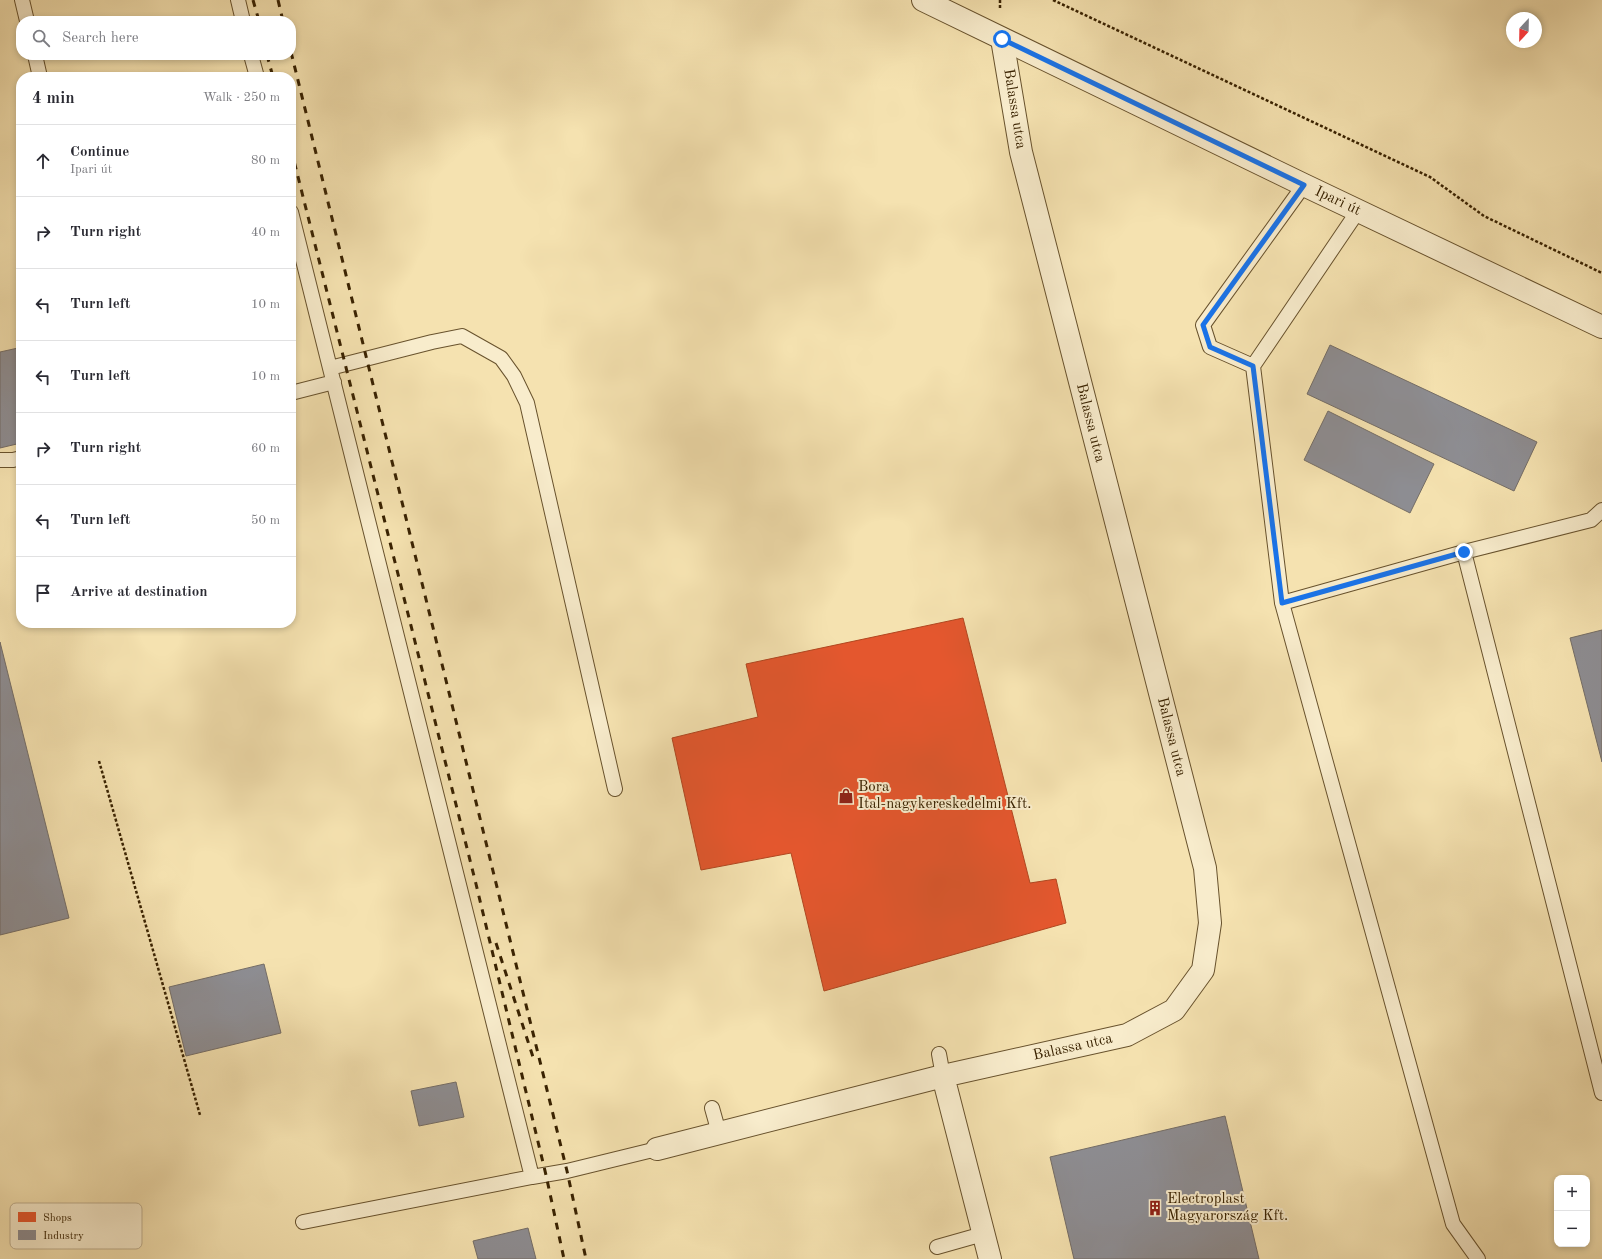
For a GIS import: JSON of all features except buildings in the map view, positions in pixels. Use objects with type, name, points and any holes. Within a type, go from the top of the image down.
[{"type":"street","name":"Ipari út","points":[[923,0],[1304,185],[1602,327]]},
{"type":"street","name":"Balassa utca","points":[[657,1149],[943,1076],[1127,1034],[1174,1010],[1203,970],[1210,923],[1204,868],[1021,152],[1002,39]]},
{"type":"street","points":[[943,1076],[990,1259]]},
{"type":"lane","points":[[22,0],[26,16]]},
{"type":"lane","points":[[238,0],[242,16]]},
{"type":"lane","points":[[36,60],[39,72]]},
{"type":"lane","points":[[252,60],[256,72]]},
{"type":"lane","points":[[1253,366],[1210,347],[1203,325],[1304,185]]},
{"type":"lane","points":[[1358,211],[1253,366],[1282,603],[1453,1224],[1478,1259]]},
{"type":"lane","points":[[296,232],[532,1177]]},
{"type":"lane","points":[[330,368],[432,342],[462,336],[501,358],[514,376],[527,403],[614,789]]},
{"type":"lane","points":[[296,392],[334,382]]},
{"type":"lane","points":[[0,460],[16,459]]},
{"type":"lane","points":[[1282,603],[1464,552],[1591,520],[1602,510]]},
{"type":"lane","points":[[1464,552],[1602,1092]]},
{"type":"lane","points":[[939,1054],[943,1076]]},
{"type":"lane","points":[[712,1108],[719,1133]]},
{"type":"lane","points":[[303,1222],[567,1171],[657,1149]]},
{"type":"lane","points":[[936,1247],[983,1234]]},
{"type":"path","points":[[1053,0],[1430,177],[1484,216],[1602,273]]},
{"type":"path","points":[[99,761],[200,1115]]},
{"type":"railway","points":[[253,0],[258,16]]},
{"type":"railway","points":[[278,0],[282,16]]},
{"type":"railway","points":[[268,60],[272,72]]},
{"type":"railway","points":[[293,60],[296,72]]},
{"type":"railway","points":[[296,72],[567,1171],[586,1259]]},
{"type":"railway","points":[[296,169],[476,884],[546,1175],[564,1259]]},
{"type":"railway","points":[[496,943],[533,1057]]},
{"type":"place","name":"Bora Ital-nagykereskedelmi Kft.","points":[[846,796]]},
{"type":"place","name":"Electroplast Magyarország Kft.","points":[[1155,1208]]},
{"type":"route","points":[[1002,39],[1304,185],[1203,325],[1210,347],[1253,366],[1282,603],[1464,552]]}]
